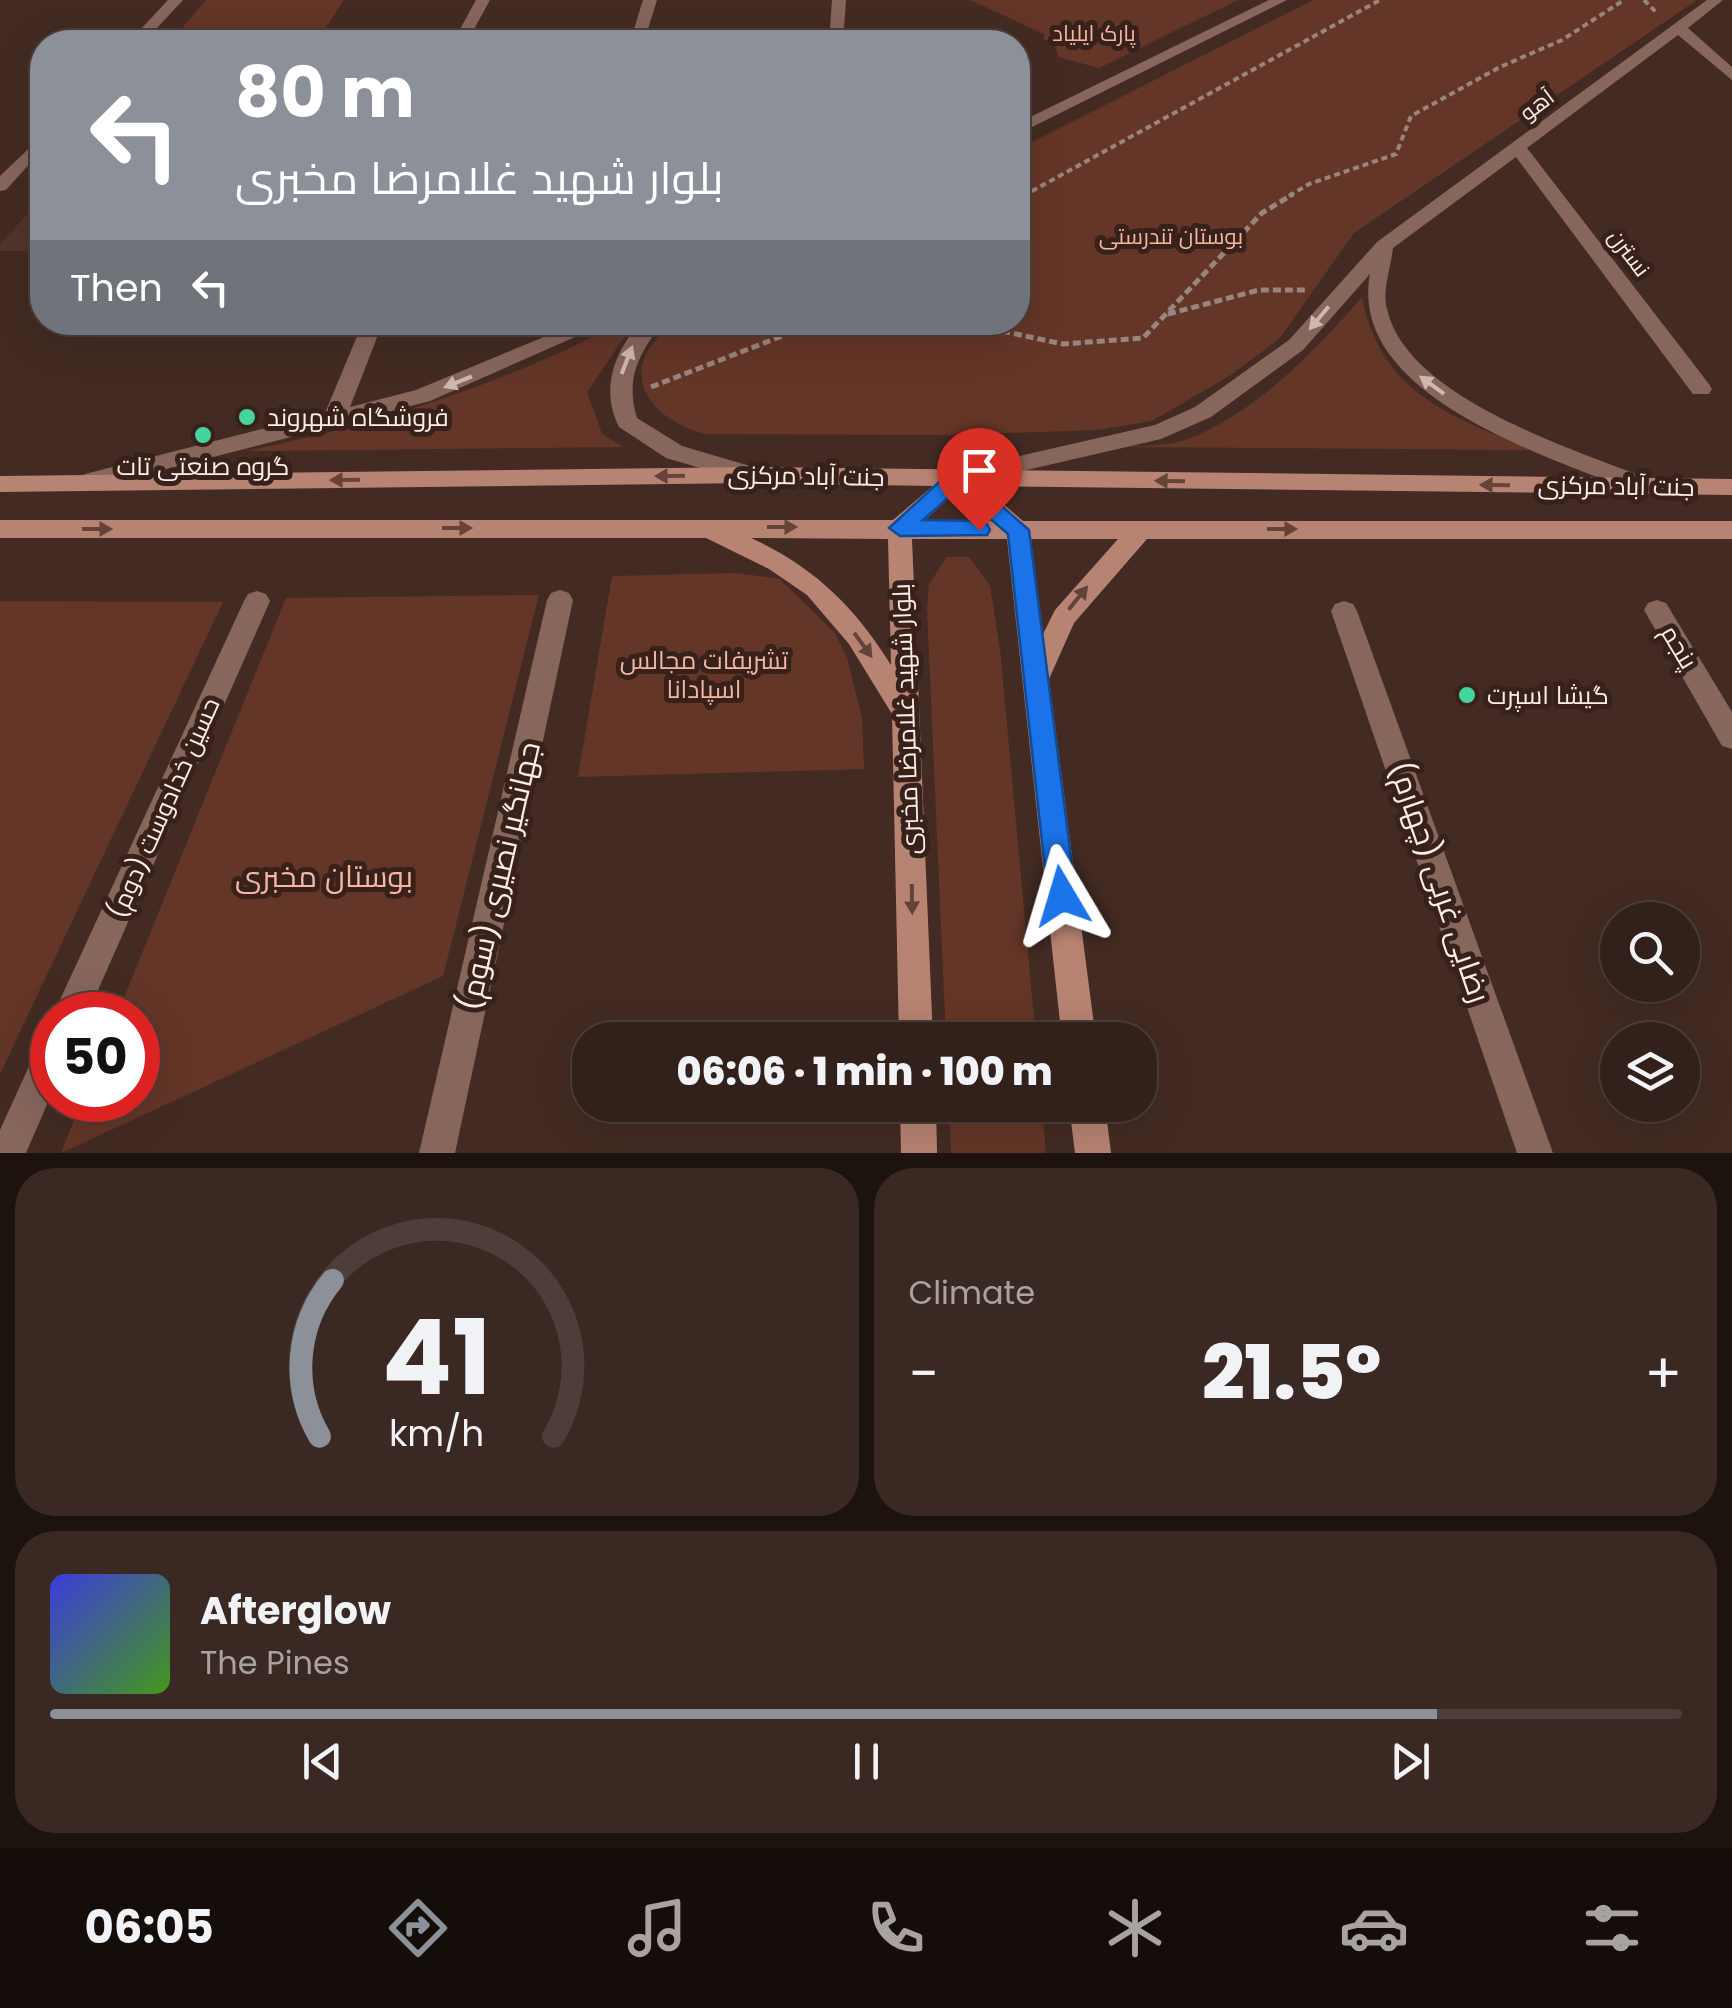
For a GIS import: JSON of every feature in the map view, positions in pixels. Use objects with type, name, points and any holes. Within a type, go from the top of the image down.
[{"type":"main road","name":"جنت آباد مرکزی","points":[[0,484],[752,475],[1732,488]]},
{"type":"main road","points":[[900,528],[956,478],[1018,530],[1077,1022]]},
{"type":"main road","points":[[703,527],[799,575],[840,614],[866,647],[908,715]]},
{"type":"main road","name":"بلوار شهید غلامرضا مخبری","points":[[900,528],[916,1022]]},
{"type":"main road","name":"جنت آباد مرکزی","points":[[0,529],[1732,530]]},
{"type":"main road","points":[[1035,680],[1064,616],[1141,529]]},
{"type":"main road","points":[[918,1122],[919,1153]]},
{"type":"main road","points":[[1090,1122],[1093,1153]]},
{"type":"street","points":[[147,30],[176,0]]},
{"type":"street","points":[[467,30],[484,0]]},
{"type":"street","points":[[641,30],[650,0]]},
{"type":"street","points":[[837,30],[839,0]]},
{"type":"street","points":[[1030,123],[1280,0]]},
{"type":"street","points":[[1709,5],[1732,10]]},
{"type":"street","name":"آهو","points":[[956,478],[1161,431],[1204,412],[1296,344],[1384,246],[1709,5]]},
{"type":"street","points":[[1678,28],[1732,75]]},
{"type":"street","name":"نسترن","points":[[1517,148],[1701,388]]},
{"type":"street","points":[[0,186],[30,154]]},
{"type":"street","points":[[1384,246],[1376,308],[1396,350],[1413,371],[1460,405],[1646,486]]},
{"type":"street","points":[[333,421],[368,335]]},
{"type":"street","points":[[82,483],[422,396],[546,335]]},
{"type":"street","points":[[643,335],[626,356],[619,400],[626,422],[674,452],[752,475]]},
{"type":"street","name":"جهانگیر نصیری (سوم)","points":[[437,1153],[560,600]]},
{"type":"street","name":"حسین خدادوست (دوم)","points":[[80,992],[257,601]]},
{"type":"street","name":"پنجم","points":[[1657,610],[1732,737]]},
{"type":"street","name":"رضایی غربی (چهارم)","points":[[1344,611],[1535,1153]]},
{"type":"street","points":[[8,1153],[30,1104]]},
{"type":"path","points":[[1030,192],[1380,0]]},
{"type":"path","points":[[1020,335],[1063,344],[1142,338],[1262,212],[1309,184],[1396,154],[1410,116],[1500,66],[1562,40],[1624,0]]},
{"type":"path","points":[[1166,314],[1259,290],[1343,290]]},
{"type":"path","points":[[619,400],[785,335]]},
{"type":"shaded area","points":[[30,211],[30,251],[0,251],[0,245]]},
{"type":"green space","points":[[206,0],[344,0],[324,30],[180,30]]},
{"type":"green space","name":"پارک ایلیاد","points":[[970,0],[1238,0],[1099,68],[1058,57],[1054,41],[1044,40],[1044,34]]},
{"type":"green space","name":"بوستان تندرستی","points":[[1313,0],[1697,0],[1354,233],[1279,339],[1231,375],[1152,421],[1098,430],[950,435],[705,434],[665,416],[652,402],[641,371],[646,355],[662,335],[1030,335],[1030,143]]},
{"type":"green space","points":[[1362,297],[1371,330],[1402,379],[1447,412],[1531,450],[1126,447],[1181,441],[1238,413],[1304,359]]},
{"type":"green space","points":[[595,335],[626,335],[587,392],[602,434],[623,447],[246,451],[343,429],[438,401]]},
{"type":"green space","points":[[947,557],[969,557],[990,586],[1000,649],[1034,1022],[945,1022],[929,584]]},
{"type":"green space","name":"تشریفات مجالس اسپادانا","points":[[736,573],[780,579],[834,632],[847,657],[862,718],[864,769],[578,777],[612,576]]},
{"type":"green space","name":"بوستان مخبری","points":[[539,595],[443,976],[160,1107],[160,992],[126,992],[286,598]]},
{"type":"green space","points":[[0,601],[223,602],[39,992],[30,992],[30,1011],[0,1074]]},
{"type":"green space","name":"بوستان مخبری","points":[[73,1122],[128,1122],[61,1153]]},
{"type":"green space","points":[[950,1122],[1043,1122],[1046,1153],[951,1153]]},
{"type":"place","name":"فروشگاه شهروند","points":[[247,417]]},
{"type":"place","name":"گروه صنعتی تات","points":[[203,435]]},
{"type":"place","name":"گیشا اسپرت","points":[[1467,695]]},
{"type":"route","points":[[979,530],[900,528],[956,478],[1018,530],[1062,896]]}]
